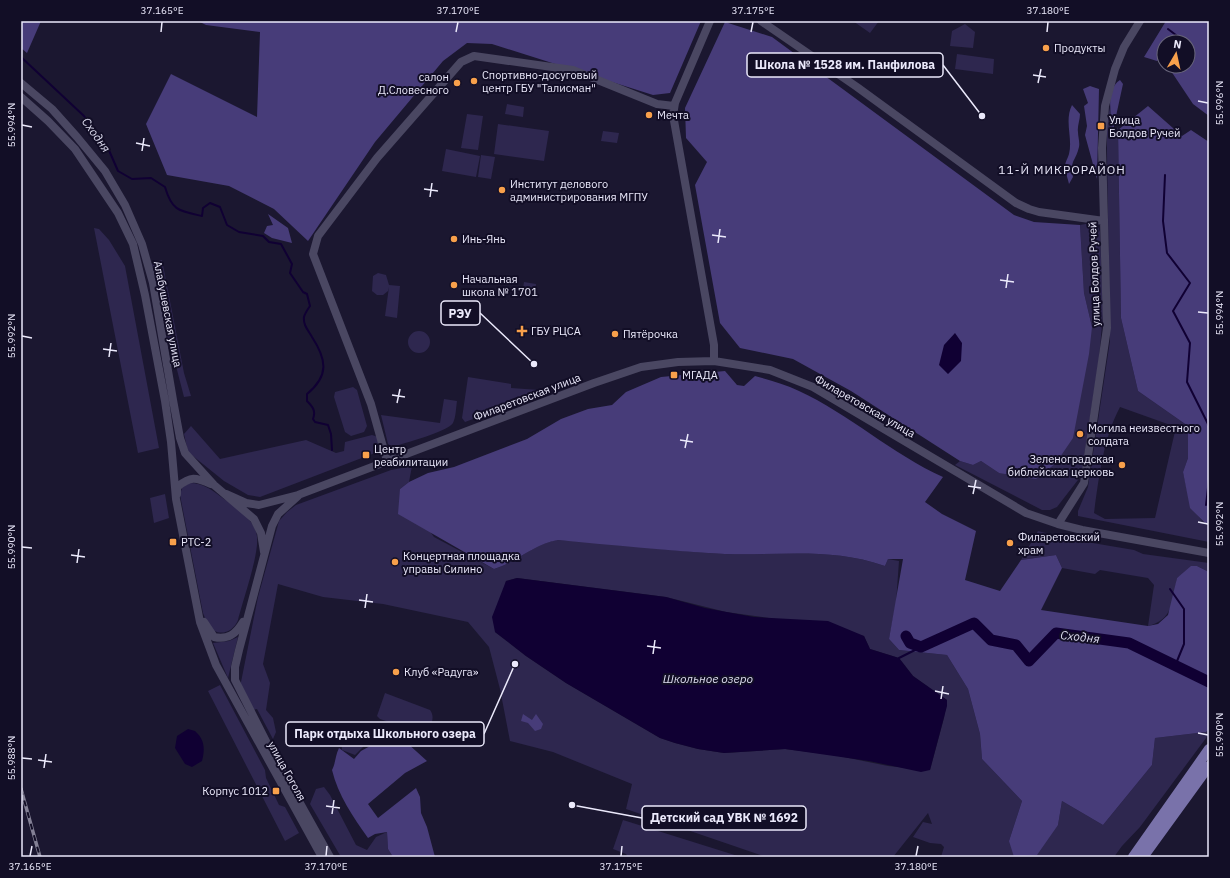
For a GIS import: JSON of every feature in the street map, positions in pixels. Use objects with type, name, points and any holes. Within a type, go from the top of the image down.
[{"type":"main road","points":[[1133,857],[1209,749]]},
{"type":"main road","points":[[1143,857],[1209,766]]},
{"type":"street","points":[[710,21],[674,106],[673,115],[714,345],[714,361]]},
{"type":"street","points":[[761,21],[857,87],[1016,203],[1029,209],[1104,222]]},
{"type":"street","name":"улица Болдов Ручей","points":[[1058,524],[1084,483],[1107,328],[1103,126],[1106,100],[1118,62],[1140,21]]},
{"type":"street","points":[[387,461],[371,404],[313,254],[318,236],[377,158],[461,62],[474,56],[573,70],[657,104],[674,106]]},
{"type":"street","name":"Алабушевская улица","points":[[21,83],[52,109],[105,171],[125,205],[142,244],[153,283],[180,438],[185,453],[214,485],[254,519],[261,533],[264,552],[235,667],[235,680],[271,751],[330,857]]},
{"type":"street","name":"Алабушевская улица","points":[[21,97],[48,121],[69,143],[118,213],[132,244],[145,295],[165,401],[172,448],[176,498],[199,611],[206,640],[216,665],[233,695]]},
{"type":"street","name":"Филаретовская улица","points":[[226,494],[246,503],[259,505],[298,495],[594,383],[641,368],[672,363],[714,361],[770,370],[813,387],[1026,513],[1058,524],[1209,552]]},
{"type":"street","name":"Алабушевская улица","points":[[176,498],[177,487],[188,479],[198,478],[214,485]]},
{"type":"street","name":"Филаретовская улица","points":[[264,552],[272,526],[278,514],[298,495]]},
{"type":"street","name":"Алабушевская улица","points":[[199,611],[210,634],[219,638],[224,638],[234,634],[247,616]]},
{"type":"street","name":"улица Гоголя","points":[[233,695],[322,857]]},
{"type":"shaded area","points":[[21,21],[41,21],[27,53],[21,48]]},
{"type":"shaded area","points":[[198,21],[701,21],[670,93],[653,95],[492,44],[467,43],[443,61],[375,142],[308,241],[274,209],[229,186],[167,175],[146,124],[171,74],[257,117],[260,32],[206,25]]},
{"type":"shaded area","points":[[853,21],[879,21],[870,33]]},
{"type":"shaded area","points":[[1166,21],[1209,21],[1209,116],[1193,104],[1173,74],[1196,74],[1196,34],[1158,34]]},
{"type":"shaded area","points":[[725,22],[772,37],[1014,215],[1034,222],[1080,225],[1084,293],[1092,327],[1089,354],[1073,438],[1056,463],[1036,479],[999,473],[981,461],[973,465],[960,461],[851,391],[793,359],[740,348],[720,323],[695,185],[707,162],[686,138],[685,108]]},
{"type":"shaded area","points":[[965,24],[975,32],[973,48],[950,46],[952,31]]},
{"type":"shaded area","points":[[1156,37],[1156,61],[1144,57]]},
{"type":"shaded area","points":[[957,54],[994,59],[993,74],[955,69]]},
{"type":"shaded area","points":[[1120,80],[1123,84],[1113,130],[1110,103],[1112,90],[1115,84]]},
{"type":"shaded area","points":[[1090,86],[1099,89],[1097,179],[1085,135],[1087,126],[1084,106],[1088,103],[1083,89]]},
{"type":"shaded area","points":[[507,104],[524,107],[523,117],[505,114]]},
{"type":"shaded area","points":[[1072,105],[1080,114],[1078,130],[1079,145],[1073,164],[1073,177],[1069,184],[1065,163],[1070,148],[1069,117]]},
{"type":"shaded area","points":[[1148,106],[1182,136],[1191,130],[1209,142],[1209,525],[1207,525],[1190,508],[1183,472],[1188,458],[1188,426],[1138,391],[1121,318],[1118,130]]},
{"type":"shaded area","points":[[1110,108],[1115,135],[1118,127],[1121,318],[1138,391],[1188,426],[1188,458],[1183,472],[1191,508],[1206,525],[1209,525],[1209,542],[1078,516],[1078,511],[1088,487],[1110,341],[1107,120]],"holes":[[[1120,407],[1176,427],[1155,518],[1105,519],[1094,513],[1100,473],[1109,432]]]},
{"type":"shaded area","points":[[467,114],[483,116],[478,150],[461,148]]},
{"type":"shaded area","points":[[498,124],[549,131],[544,161],[494,154]]},
{"type":"shaded area","points":[[603,131],[619,133],[617,143],[601,141]]},
{"type":"shaded area","points":[[446,149],[480,156],[476,177],[442,171]]},
{"type":"shaded area","points":[[481,155],[495,157],[491,179],[478,177]]},
{"type":"shaded area","points":[[268,214],[288,228],[292,243],[272,238],[264,233],[267,226],[273,225]]},
{"type":"shaded area","points":[[1091,223],[1098,227],[1100,232],[1103,313],[1099,359],[1081,476],[1057,507],[1050,510],[1042,510],[955,465],[960,461],[973,465],[981,461],[999,473],[1092,327],[1084,293],[1080,225]]},
{"type":"shaded area","points":[[94,228],[99,229],[109,240],[125,266],[159,448],[138,453]]},
{"type":"shaded area","points":[[162,260],[184,373],[191,396],[184,397],[176,366],[168,344],[152,263]]},
{"type":"shaded area","points":[[378,273],[386,275],[389,285],[400,286],[397,318],[385,316],[389,287],[388,291],[383,295],[377,295],[372,291],[373,276]]},
{"type":"shaded area","points":[[524,282],[536,284],[535,297],[522,295]]},
{"type":"shaded area","points":[[419,331],[427,334],[430,342],[427,350],[419,353],[411,350],[408,342],[411,334]]},
{"type":"shaded area","points":[[725,371],[737,385],[744,386],[755,376],[783,384],[799,391],[835,411],[924,468],[943,477],[925,502],[942,514],[976,531],[965,580],[1000,591],[1021,560],[1056,555],[1062,568],[1041,610],[1148,626],[1158,624],[1168,615],[1177,578],[1191,566],[1197,566],[1209,572],[1209,729],[1206,732],[1155,738],[1152,765],[1103,825],[1062,801],[1058,825],[1037,855],[1014,857],[1009,841],[1022,801],[982,759],[980,734],[968,689],[947,655],[899,650],[889,639],[903,559],[888,559],[885,566],[845,556],[825,554],[725,554],[662,550],[558,540],[541,545],[494,569],[398,514],[400,489],[409,482],[428,473],[454,467],[527,439],[561,419],[588,409],[612,405],[626,392],[661,377]]},
{"type":"shaded area","points":[[468,377],[511,384],[511,388],[539,390],[538,395],[465,422],[462,418]]},
{"type":"shaded area","points":[[353,387],[357,390],[367,426],[364,432],[351,436],[345,432],[334,397],[335,392]]},
{"type":"shaded area","points":[[444,399],[457,401],[453,423],[443,430],[393,447],[388,444],[381,415],[440,423]]},
{"type":"shaded area","points":[[191,426],[220,459],[306,440],[336,453],[344,451],[345,442],[372,435],[378,437],[380,451],[260,497],[248,495],[224,481],[188,452],[184,434]]},
{"type":"shaded area","points":[[412,466],[409,482],[400,489],[434,537],[494,569],[541,545],[557,540],[725,554],[825,554],[865,560],[885,566],[888,559],[899,561],[896,603],[889,639],[899,650],[947,655],[968,689],[980,734],[982,759],[1022,801],[1009,841],[1058,825],[1062,801],[1103,825],[1152,765],[1155,738],[1206,732],[1209,729],[1209,734],[1140,827],[1114,857],[941,857],[944,847],[941,844],[930,843],[913,837],[923,822],[932,824],[928,813],[893,857],[766,857],[626,809],[632,784],[553,752],[510,741],[500,689],[489,647],[468,622],[383,604],[323,597],[278,584],[263,664],[270,683],[266,710],[273,718],[276,732],[273,739],[257,709],[251,710],[240,687],[258,597],[279,521],[296,505],[391,470]],"holes":[[[517,578],[666,597],[726,612],[783,620],[864,636],[870,649],[899,658],[913,676],[947,700],[944,718],[930,770],[888,766],[834,755],[785,749],[724,753],[698,749],[675,743],[660,738],[566,683],[526,656],[495,632],[506,581]]]},
{"type":"shaded area","points":[[189,483],[199,484],[216,493],[245,515],[250,520],[256,531],[256,555],[250,578],[238,620],[229,631],[220,633],[216,632],[207,624],[203,613],[180,495],[182,488]]},
{"type":"shaded area","points":[[165,494],[169,518],[154,523],[150,498]]},
{"type":"shaded area","points":[[1038,531],[1069,539],[1134,550],[1143,554],[1209,563],[1209,572],[1197,566],[1177,578],[1173,601],[1167,614],[1163,619],[1148,626],[1154,585],[1148,578],[1100,570],[1095,574],[1062,568],[1056,555],[1021,560]]},
{"type":"shaded area","points":[[238,637],[228,678],[213,643],[229,641]]},
{"type":"shaded area","points":[[220,685],[265,770],[266,778],[279,805],[285,807],[299,833],[285,841],[208,691]]},
{"type":"shaded area","points":[[385,693],[430,710],[432,713],[432,719],[427,735],[380,719],[377,716]]},
{"type":"shaded area","points":[[523,714],[532,720],[536,714],[543,724],[541,729],[535,731],[528,723],[521,721]]},
{"type":"shaded area","points":[[348,731],[359,732],[366,739],[363,747],[355,755],[342,750],[341,739]]},
{"type":"shaded area","points":[[380,731],[406,742],[427,761],[405,773],[368,804],[378,818],[416,788],[420,797],[421,813],[427,827],[435,857],[393,857],[388,849],[387,832],[375,834],[368,838],[352,814],[338,788],[332,770],[339,748],[354,759],[361,751],[372,745]]},
{"type":"shaded area","points":[[324,787],[330,795],[356,845],[367,850],[376,837],[387,832],[388,849],[393,857],[341,857],[310,804],[316,789]]},
{"type":"shaded area","points":[[623,820],[741,857],[628,857],[626,854],[613,849]]},
{"type":"water","points":[[955,333],[962,343],[961,361],[948,374],[939,365],[944,345]]},
{"type":"water","name":"Школьное озеро","points":[[517,578],[666,597],[705,608],[754,617],[828,621],[864,636],[870,649],[899,658],[913,676],[947,700],[947,706],[930,770],[921,772],[869,761],[785,749],[724,753],[698,749],[660,738],[566,683],[526,656],[495,632],[492,617],[506,581]]},
{"type":"water","points":[[188,729],[195,731],[201,738],[204,753],[202,761],[192,767],[185,764],[175,748],[177,736]]},
{"type":"waterway","points":[[1168,29],[1175,34]]},
{"type":"waterway","name":"Сходня","points":[[21,57],[84,116],[108,148],[118,171],[132,179],[151,178],[165,187],[170,201],[182,211],[202,216],[203,208],[210,203],[220,207],[227,225],[239,232],[263,236],[269,242],[281,244],[292,264],[290,273],[303,292],[307,294],[310,306],[304,316],[304,323],[321,353],[323,367],[319,381],[307,394],[307,401],[313,409],[313,419],[315,422],[328,425],[331,434],[332,450]]},
{"type":"waterway","points":[[1165,175],[1163,221],[1167,253],[1190,283],[1173,311],[1190,343],[1187,382],[1209,426]]},
{"type":"waterway","points":[[1206,505],[1209,479]]},
{"type":"waterway","points":[[1170,589],[1184,609],[1184,644],[1175,666]]},
{"type":"waterway","name":"Сходня","points":[[906,636],[910,643],[921,647],[974,623],[991,640],[1016,645],[1029,661],[1056,633],[1129,643],[1209,682]]},
{"type":"waterway","points":[[899,658],[921,647]]},
{"type":"railway","points":[[21,789],[40,857]]},
{"type":"place","name":"Продукты","points":[[1046,48]]},
{"type":"place","name":"Спортивно-досуговый центр ГБУ \"Талисман\"","points":[[474,81]]},
{"type":"place","name":"салон Д.Словесного","points":[[457,83]]},
{"type":"place","name":"Мечта","points":[[649,115]]},
{"type":"place","name":"Школа № 1528 им. Панфилова","points":[[982,116]]},
{"type":"place","name":"Улица Болдов Ручей","points":[[1101,126]]},
{"type":"place","name":"Институт делового администрирования МГПУ","points":[[502,190]]},
{"type":"place","name":"Инь-Янь","points":[[454,239]]},
{"type":"place","name":"Начальная школа № 1701","points":[[454,285]]},
{"type":"place","name":"ГБУ РЦСА","points":[[522,331]]},
{"type":"place","name":"Пятёрочка","points":[[615,334]]},
{"type":"place","name":"РЭУ","points":[[534,364]]},
{"type":"place","name":"МГАДА","points":[[674,375]]},
{"type":"place","name":"Могила неизвестного солдата","points":[[1080,434]]},
{"type":"place","name":"Центр реабилитации","points":[[366,455]]},
{"type":"place","name":"Зеленоградская библейская церковь","points":[[1122,465]]},
{"type":"place","name":"РТС-2","points":[[173,542]]},
{"type":"place","name":"Филаретовский храм","points":[[1010,543]]},
{"type":"place","name":"Концертная площадка управы Силино","points":[[395,562]]},
{"type":"place","name":"Парк отдыха Школьного озера","points":[[515,664]]},
{"type":"place","name":"Клуб «Радуга»","points":[[396,672]]},
{"type":"place","name":"Корпус 1012","points":[[276,791]]},
{"type":"place","name":"Детский сад УВК № 1692","points":[[572,805]]},
{"type":"district","name":"11-Й МИКРОРАЙОН","points":[[1062,170]]}]
